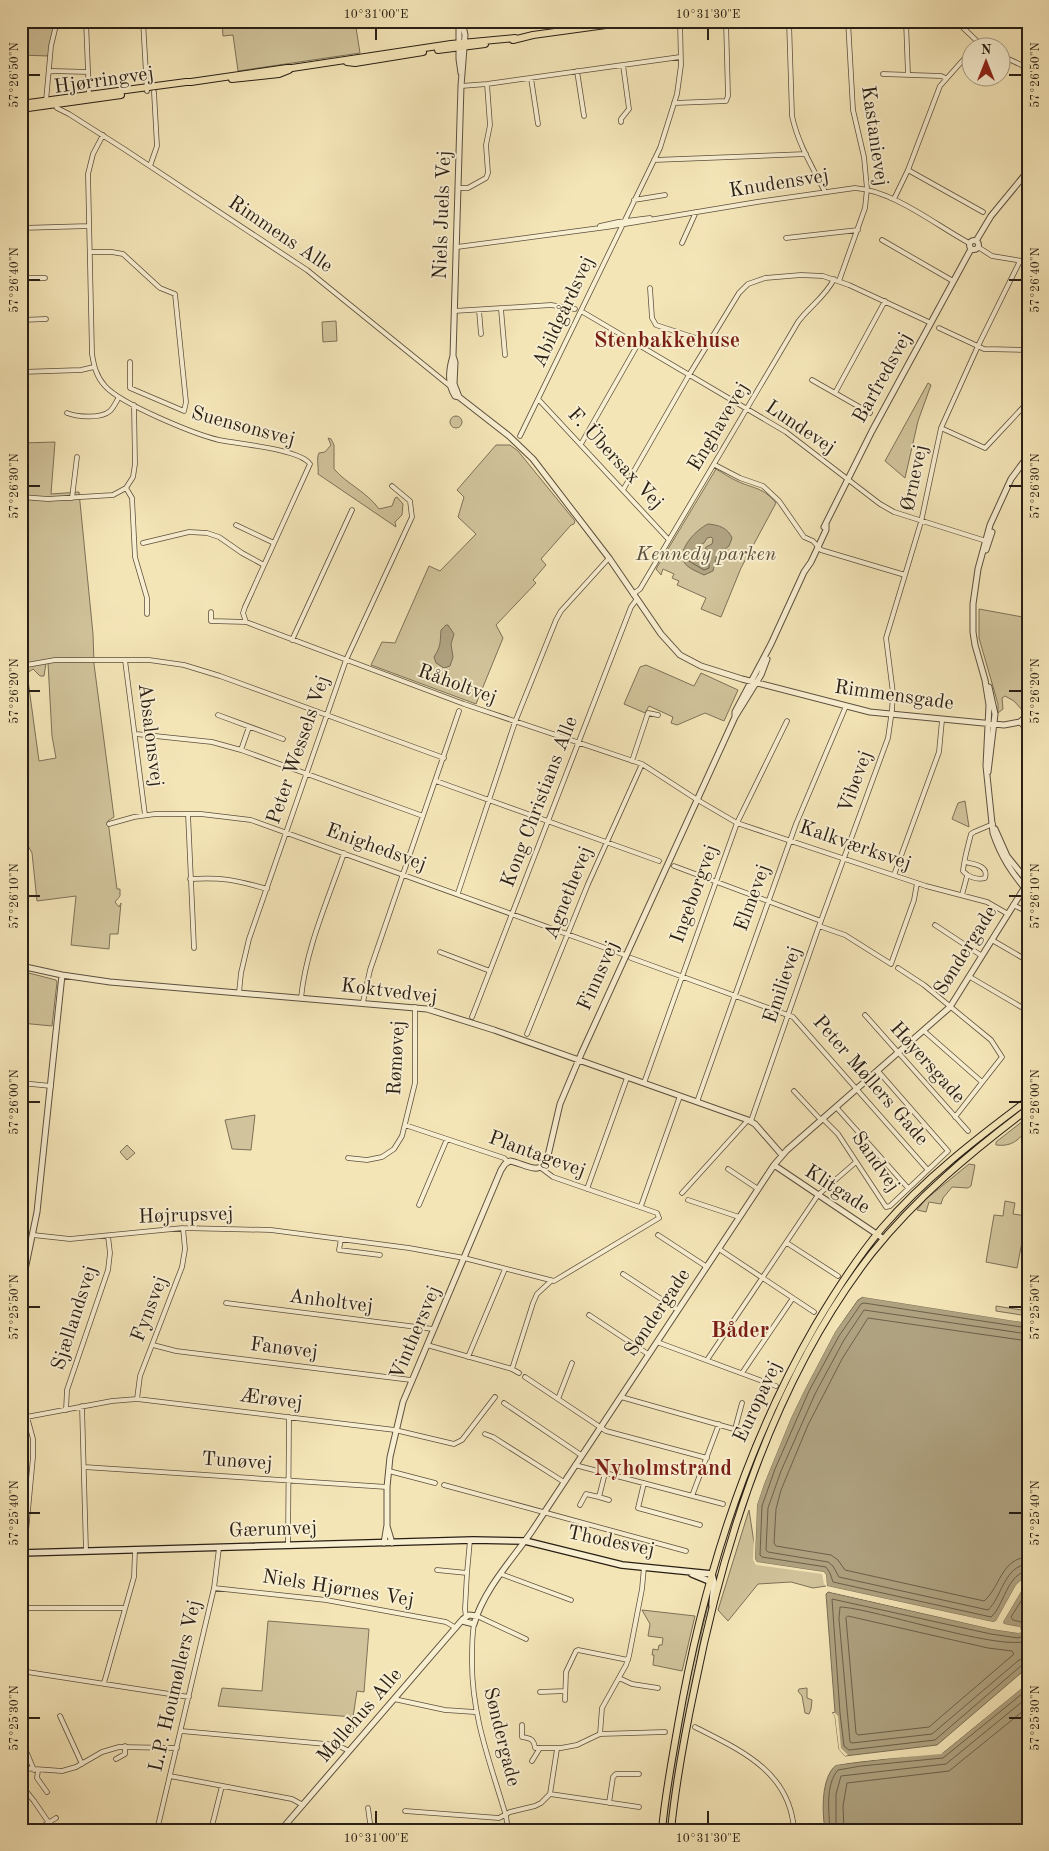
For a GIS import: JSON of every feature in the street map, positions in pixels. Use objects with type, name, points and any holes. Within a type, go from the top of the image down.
[{"type":"main road","name":"Hjørringvej","points":[[21,104],[46,103],[150,90],[186,82],[222,78],[256,78],[279,74],[292,68],[341,61],[355,63],[462,45],[635,21]]},
{"type":"main road","name":"Hjørringvej","points":[[21,109],[46,103]]},
{"type":"main road","name":"Europavej","points":[[662,1830],[683,1700],[713,1581],[746,1470],[780,1391],[800,1352],[842,1281],[877,1234],[916,1192],[949,1162],[1028,1100]]},
{"type":"main road","name":"Europavej","points":[[671,1830],[686,1727],[712,1609],[713,1581],[768,1436],[789,1392],[827,1321],[853,1279],[884,1239],[923,1196],[949,1172],[1028,1109]]},
{"type":"main road","name":"Gærumvej","points":[[23,1553],[470,1540],[525,1541]]},
{"type":"main road","name":"Thodesvej","points":[[525,1541],[610,1562],[690,1573],[713,1581]]},
{"type":"street","points":[[46,103],[51,46],[56,21]]},
{"type":"street","points":[[86,21],[89,97]]},
{"type":"street","points":[[150,166],[156,146],[143,22],[158,21]]},
{"type":"street","name":"Niels Juels Vej","points":[[452,385],[462,45],[465,35],[460,21]]},
{"type":"street","name":"Abildgårdsvej","points":[[520,436],[663,140],[677,94],[680,21]]},
{"type":"street","points":[[674,103],[726,101],[728,94],[726,21]]},
{"type":"street","points":[[789,21],[792,116],[797,137],[825,192]]},
{"type":"street","name":"Kastanievej","points":[[839,281],[866,208],[867,189],[864,157],[853,110],[848,21]]},
{"type":"street","points":[[906,21],[908,75]]},
{"type":"street","points":[[956,21],[974,38]]},
{"type":"street","points":[[461,86],[680,57]]},
{"type":"street","points":[[894,199],[908,170],[940,86],[962,60]]},
{"type":"street","points":[[1012,61],[1028,68]]},
{"type":"street","points":[[621,122],[621,119],[629,109],[623,65]]},
{"type":"street","points":[[578,71],[584,116]]},
{"type":"street","points":[[49,72],[88,72]]},
{"type":"street","points":[[883,74],[941,76],[946,78]]},
{"type":"street","points":[[532,78],[538,124]]},
{"type":"street","points":[[458,188],[468,188],[474,185],[486,178],[488,173],[486,144],[490,125],[487,84]]},
{"type":"street","points":[[68,100],[69,114]]},
{"type":"street","name":"Rimmens Alle","points":[[54,102],[57,108],[150,166],[307,270],[452,385]]},
{"type":"street","name":"Suensonsvej","points":[[103,136],[93,154],[88,170],[94,367],[104,386],[118,397],[190,431],[218,440],[282,451],[310,462],[274,543]]},
{"type":"street","points":[[654,160],[806,154]]},
{"type":"street","points":[[908,170],[983,212]]},
{"type":"street","points":[[867,189],[894,199],[974,249],[991,216],[1028,171]]},
{"type":"street","name":"Knudensvej","points":[[456,247],[596,228],[607,224],[624,223],[643,218],[655,218],[846,189],[867,189]]},
{"type":"street","points":[[634,200],[665,195]]},
{"type":"street","points":[[682,243],[696,212]]},
{"type":"street","points":[[21,228],[89,226]]},
{"type":"street","points":[[786,238],[858,230]]},
{"type":"street","points":[[882,240],[953,281]]},
{"type":"street","points":[[977,244],[992,256],[1028,262]]},
{"type":"street","name":"Barfredsvej","points":[[696,799],[735,717],[754,682],[761,675],[771,644],[826,530],[826,524],[848,479],[970,246]]},
{"type":"street","name":"Suensonsvej","points":[[90,252],[123,254],[160,288],[175,294],[186,402],[184,411],[130,388],[130,362]]},
{"type":"street","name":"Ørnevej","points":[[892,715],[893,693],[886,638],[921,522],[941,428],[978,346],[1020,261]]},
{"type":"street","points":[[623,490],[708,342],[739,293],[752,281],[801,275],[823,276],[839,281],[930,323]]},
{"type":"street","points":[[21,278],[45,278]]},
{"type":"street","name":"Enghavevej","points":[[633,594],[640,589],[798,322],[829,288],[834,279]]},
{"type":"street","points":[[650,288],[652,318],[656,325],[708,342]]},
{"type":"street","points":[[836,393],[885,302]]},
{"type":"street","points":[[454,311],[551,305],[575,309]]},
{"type":"street","points":[[501,309],[505,355]]},
{"type":"street","points":[[479,310],[481,334]]},
{"type":"street","name":"Lundevej","points":[[582,311],[786,432],[880,504],[894,512],[921,522],[987,541]]},
{"type":"street","points":[[46,319],[22,320],[23,372],[81,370],[94,367]]},
{"type":"street","points":[[939,328],[984,349],[1028,350]]},
{"type":"street","points":[[581,444],[638,344]]},
{"type":"street","points":[[812,380],[870,414]]},
{"type":"street","points":[[452,385],[459,397],[526,451],[609,558],[669,644],[680,655],[701,666],[754,682]]},
{"type":"street","points":[[67,414],[73,416],[106,414],[113,407],[118,397]]},
{"type":"street","name":"F. Übersax Vej","points":[[539,400],[669,540]]},
{"type":"street","points":[[941,428],[985,448],[1028,402]]},
{"type":"street","points":[[21,497],[72,498],[113,495],[126,488],[133,477],[136,464],[134,405]]},
{"type":"street","points":[[1026,889],[1010,871],[996,843],[989,800],[986,752],[991,724],[990,705],[973,632],[973,604],[977,580],[993,522],[1011,478],[1028,456]]},
{"type":"street","points":[[72,498],[77,457]]},
{"type":"street","points":[[715,465],[740,478],[763,486],[779,501],[804,537],[821,550],[905,575]]},
{"type":"street","name":"Peter Wessels Vej","points":[[239,993],[240,973],[245,952],[346,660],[413,514],[410,501],[392,486]]},
{"type":"street","points":[[126,488],[131,494],[135,557],[147,598],[147,614]]},
{"type":"street","points":[[292,640],[352,510]]},
{"type":"street","points":[[236,525],[274,543],[245,607],[243,613],[246,622]]},
{"type":"street","points":[[143,544],[189,532],[206,533],[219,537],[264,565]]},
{"type":"street","points":[[458,894],[515,722],[556,620],[561,610],[609,558]]},
{"type":"street","name":"Kong Christians Alle","points":[[472,1017],[631,607],[637,600]]},
{"type":"street","name":"Råholtvej","points":[[211,612],[211,622],[246,622],[515,722],[642,764],[696,799]]},
{"type":"street","points":[[21,666],[54,660],[168,662],[199,669],[444,758]]},
{"type":"street","name":"Absalonsvej","points":[[125,660],[145,815]]},
{"type":"street","name":"Rimmensgade","points":[[754,682],[846,706],[892,715],[1004,725],[1020,722]]},
{"type":"street","name":"Elmevej","points":[[697,1102],[790,840],[846,706]]},
{"type":"street","points":[[363,1002],[370,970],[459,711]]},
{"type":"street","points":[[632,761],[648,713],[658,715]]},
{"type":"street","points":[[218,715],[283,739]]},
{"type":"street","name":"Vibevej","points":[[844,858],[888,738],[892,715]]},
{"type":"street","points":[[1028,715],[1020,722],[1028,732]]},
{"type":"street","points":[[894,875],[939,752],[942,720]]},
{"type":"street","name":"Ingeborgvej","points":[[644,1084],[737,822],[787,721]]},
{"type":"street","points":[[241,750],[249,727]]},
{"type":"street","points":[[136,734],[212,742],[241,750],[423,816]]},
{"type":"street","name":"Agnethevej","points":[[527,1034],[606,842],[642,764]]},
{"type":"street","points":[[436,781],[659,861]]},
{"type":"street","name":"Kalkværksvej","points":[[696,799],[737,822],[918,883],[987,902],[1008,914]]},
{"type":"street","name":"Finnsvej","points":[[541,1168],[546,1164],[560,1104],[578,1060],[696,799]]},
{"type":"street","points":[[188,814],[194,948]]},
{"type":"street","name":"Enighedsvej","points":[[109,824],[145,815],[201,814],[251,820],[625,955]]},
{"type":"street","points":[[964,862],[981,866],[986,873],[985,878],[980,879],[967,876],[963,871],[964,862],[971,834],[993,824]]},
{"type":"street","points":[[993,824],[1007,856],[1028,882]]},
{"type":"street","points":[[301,998],[308,958],[344,853]]},
{"type":"street","name":"Emilievej","points":[[749,1121],[844,858]]},
{"type":"street","points":[[674,866],[821,921]]},
{"type":"street","points":[[962,895],[967,876]]},
{"type":"street","points":[[190,880],[214,878],[236,880],[267,889]]},
{"type":"street","name":"Søndergade","points":[[508,1830],[506,1816],[475,1712],[472,1635],[477,1616],[501,1574],[525,1541],[782,1155],[950,1007],[1013,905],[1026,889],[1028,882]]},
{"type":"street","points":[[819,926],[845,935],[891,964],[914,900],[918,883]]},
{"type":"street","points":[[1013,905],[1028,912]]},
{"type":"street","points":[[935,925],[982,956]]},
{"type":"street","points":[[992,940],[1028,961]]},
{"type":"street","points":[[440,952],[490,971]]},
{"type":"street","points":[[631,958],[788,1015]]},
{"type":"street","name":"Koktvedvej","points":[[21,966],[62,975],[140,985],[415,1007],[457,1018],[749,1121],[782,1155]]},
{"type":"street","points":[[898,968],[924,985],[991,1040],[1002,1056],[955,1117]]},
{"type":"street","points":[[21,1289],[33,1235],[62,975]]},
{"type":"street","points":[[970,977],[1028,1012]]},
{"type":"street","name":"Rømøvej","points":[[348,1158],[375,1159],[388,1154],[399,1143],[415,1083],[415,1007]]},
{"type":"street","name":"Peter Møllers Gade","points":[[788,1015],[793,1017],[927,1169]]},
{"type":"street","name":"Høyersgade","points":[[865,1015],[968,1131]]},
{"type":"street","points":[[924,1031],[982,1082]]},
{"type":"street","name":"Sandvej","points":[[794,1091],[838,1134],[886,1207],[890,1206],[948,1151],[878,1071]]},
{"type":"street","points":[[587,1189],[627,1078]]},
{"type":"street","points":[[21,1083],[51,1086]]},
{"type":"street","points":[[641,1206],[680,1096]]},
{"type":"street","points":[[836,1107],[908,1188]]},
{"type":"street","points":[[682,1193],[749,1121]]},
{"type":"street","name":"Plantagevej","points":[[405,1125],[504,1158],[508,1162],[515,1162],[534,1169],[541,1168],[553,1177],[641,1206],[659,1215],[657,1220],[552,1281]]},
{"type":"street","points":[[419,1205],[447,1139]]},
{"type":"street","name":"Vinthersvej","points":[[384,1543],[387,1525],[387,1487],[395,1430],[412,1380],[433,1330],[501,1170],[508,1162]]},
{"type":"street","points":[[707,1360],[818,1195],[856,1162]]},
{"type":"street","name":"Klitgade","points":[[774,1166],[884,1239]]},
{"type":"street","points":[[728,1169],[758,1189]]},
{"type":"street","points":[[688,1200],[739,1217]]},
{"type":"street","name":"Højrupsvej","points":[[33,1235],[70,1239],[183,1228],[256,1229],[409,1248],[464,1258],[552,1281]]},
{"type":"street","name":"Fynsvej","points":[[137,1399],[140,1376],[182,1267],[185,1249],[183,1228]]},
{"type":"street","points":[[658,1235],[706,1267]]},
{"type":"street","name":"Sjællandsvej","points":[[66,1410],[67,1390],[108,1270],[110,1253],[108,1236]]},
{"type":"street","points":[[340,1238],[339,1250],[380,1255]]},
{"type":"street","points":[[787,1243],[838,1276]]},
{"type":"street","points":[[719,1249],[814,1312]]},
{"type":"street","points":[[468,1357],[505,1269]]},
{"type":"street","points":[[623,1274],[678,1310]]},
{"type":"street","points":[[512,1369],[537,1294],[552,1281]]},
{"type":"street","points":[[742,1373],[793,1298]]},
{"type":"street","name":"Anholtvej","points":[[226,1303],[433,1330]]},
{"type":"street","points":[[589,1315],[648,1354]]},
{"type":"street","points":[[657,1342],[776,1386]]},
{"type":"street","name":"Fanøvej","points":[[153,1345],[176,1351],[412,1380]]},
{"type":"street","points":[[427,1345],[512,1369],[519,1373]]},
{"type":"street","points":[[558,1399],[572,1363]]},
{"type":"street","points":[[563,1366],[570,1368]]},
{"type":"street","points":[[525,1377],[606,1431],[707,1458]]},
{"type":"street","name":"Ærøvej","points":[[21,1418],[112,1401],[137,1399],[395,1430],[454,1444],[462,1440],[495,1397]]},
{"type":"street","points":[[621,1397],[748,1433]]},
{"type":"street","points":[[504,1403],[581,1455]]},
{"type":"street","points":[[734,1429],[742,1404]]},
{"type":"street","points":[[82,1406],[86,1551]]},
{"type":"street","points":[[23,1553],[33,1457],[33,1438],[27,1417]]},
{"type":"street","points":[[288,1545],[289,1417]]},
{"type":"street","points":[[692,1496],[720,1424]]},
{"type":"street","points":[[485,1434],[493,1437],[564,1482]]},
{"type":"street","points":[[575,1465],[723,1504]]},
{"type":"street","name":"Tunøvej","points":[[84,1467],[387,1487]]},
{"type":"street","points":[[389,1471],[435,1483]]},
{"type":"street","points":[[600,1497],[605,1472]]},
{"type":"street","points":[[644,1483],[638,1508],[700,1525]]},
{"type":"street","points":[[444,1485],[686,1551]]},
{"type":"street","points":[[580,1505],[586,1494],[609,1500]]},
{"type":"street","name":"Vinthersvej","points":[[387,1525],[392,1543]]},
{"type":"street","points":[[465,1620],[470,1540]]},
{"type":"street","name":"L.P. Houmøllers Vej","points":[[157,1830],[214,1588],[219,1548]]},
{"type":"street","points":[[104,1683],[135,1572],[135,1550]]},
{"type":"street","points":[[600,1734],[602,1708],[628,1660],[642,1589],[644,1567]]},
{"type":"street","points":[[438,1570],[467,1573]]},
{"type":"street","points":[[501,1574],[572,1600]]},
{"type":"street","name":"Niels Hjørnes Vej","points":[[214,1588],[289,1595],[362,1606],[446,1622],[456,1628]]},
{"type":"street","points":[[21,1608],[125,1608]]},
{"type":"street","points":[[465,1620],[477,1616],[526,1639]]},
{"type":"street","points":[[465,1620],[474,1624]]},
{"type":"street","name":"Møllehus Alle","points":[[281,1830],[465,1620]]},
{"type":"street","points":[[565,1700],[566,1672],[576,1651],[628,1660]]},
{"type":"street","points":[[21,1672],[189,1696]]},
{"type":"street","points":[[619,1678],[638,1686],[658,1688]]},
{"type":"street","points":[[540,1692],[565,1691]]},
{"type":"street","points":[[394,1699],[445,1710],[475,1712]]},
{"type":"street","points":[[60,1716],[82,1764]]},
{"type":"street","points":[[522,1725],[522,1737],[530,1738],[534,1742],[535,1748],[557,1748],[576,1745],[600,1734],[664,1732]]},
{"type":"street","points":[[695,1727],[746,1754],[767,1770],[778,1783],[785,1796],[791,1811],[794,1830]]},
{"type":"street","points":[[181,1730],[337,1745],[349,1752]]},
{"type":"street","points":[[21,1739],[36,1770],[37,1778],[47,1792]]},
{"type":"street","points":[[116,1759],[125,1754],[124,1746]]},
{"type":"street","points":[[21,1768],[62,1771],[82,1764],[107,1750],[124,1746],[177,1748]]},
{"type":"street","points":[[532,1761],[540,1748]]},
{"type":"street","points":[[405,1811],[499,1818],[506,1816],[510,1812],[541,1803],[550,1794],[557,1748]]},
{"type":"street","points":[[609,1803],[613,1777],[616,1774],[639,1774]]},
{"type":"street","points":[[170,1776],[292,1799],[303,1805]]},
{"type":"street","points":[[21,1785],[34,1800],[49,1823]]},
{"type":"street","points":[[211,1830],[222,1786]]},
{"type":"street","points":[[550,1794],[639,1807]]},
{"type":"street","points":[[368,1808],[370,1830]]},
{"type":"street","points":[[44,1826],[56,1818]]},
{"type":"green space","points":[[21,21],[55,21],[48,56],[21,55]]},
{"type":"green space","points":[[222,21],[355,21],[360,53],[238,71],[233,35],[223,36]]},
{"type":"green space","points":[[336,321],[337,341],[323,342],[322,322]]},
{"type":"green space","points":[[928,383],[931,385],[918,421],[905,478],[885,461]]},
{"type":"green space","points":[[454,416],[458,416],[462,422],[458,428],[454,428],[450,424],[450,420]]},
{"type":"green space","points":[[328,438],[331,439],[334,445],[334,469],[339,474],[369,498],[379,509],[392,506],[397,497],[403,504],[402,515],[395,522],[396,527],[318,474],[318,455],[325,452],[331,445]]},
{"type":"green space","points":[[55,442],[51,494],[79,492],[93,634],[94,664],[114,817],[108,821],[117,889],[120,889],[120,896],[115,902],[119,907],[121,903],[118,934],[110,934],[109,949],[71,945],[76,896],[37,901],[32,853],[21,833],[21,443]],"holes":[[[46,663],[48,663],[52,736],[56,758],[39,761],[27,673],[33,669],[40,676],[44,676]]]},
{"type":"green space","points":[[496,445],[510,445],[518,451],[575,521],[541,559],[546,565],[533,580],[536,583],[496,625],[503,638],[476,704],[371,665],[382,642],[395,643],[429,566],[440,571],[476,534],[458,517],[464,497],[457,490]]},
{"type":"green space","name":"Kennedy parken","points":[[716,469],[734,480],[762,491],[776,503],[741,568],[721,617],[701,609],[706,598],[677,585],[679,581],[672,578],[674,574],[663,569],[661,575],[656,569]]},
{"type":"green space","points":[[979,609],[1028,618],[1028,705],[1023,711],[1014,701],[1005,696],[1002,698],[1003,709],[998,713],[998,704],[979,638]]},
{"type":"green space","points":[[646,665],[694,686],[701,673],[738,690],[724,721],[705,713],[677,725],[671,723],[673,717],[649,706],[645,713],[624,704],[640,667]]},
{"type":"green space","points":[[965,801],[969,827],[952,819],[958,803]]},
{"type":"green space","points":[[21,971],[56,980],[52,1026],[21,1023],[25,982],[21,981]]},
{"type":"green space","points":[[255,1115],[251,1150],[232,1149],[225,1120]]},
{"type":"green space","points":[[1028,1117],[1028,1128],[1018,1139],[1011,1144],[996,1145],[996,1142]]},
{"type":"green space","points":[[127,1145],[135,1153],[127,1160],[120,1152]]},
{"type":"green space","points":[[969,1164],[975,1165],[971,1186],[968,1188],[952,1187],[943,1198],[941,1204],[929,1202],[926,1212],[917,1210],[926,1199]]},
{"type":"green space","points":[[1005,1201],[1015,1203],[1013,1214],[1027,1216],[1017,1268],[986,1262],[994,1215],[1003,1216]]},
{"type":"green space","points":[[996,1306],[1028,1311],[1028,1316],[996,1311]]},
{"type":"green space","points":[[749,1510],[757,1562],[824,1572],[826,1586],[813,1588],[791,1582],[758,1584],[728,1621],[718,1610]]},
{"type":"green space","points":[[711,1589],[679,1754],[669,1830],[665,1830],[684,1708]]},
{"type":"green space","points":[[642,1610],[695,1616],[682,1671],[653,1665],[653,1649],[658,1650],[659,1645],[662,1645],[663,1638],[648,1636],[650,1624]]},
{"type":"green space","points":[[268,1621],[369,1629],[364,1692],[357,1691],[353,1717],[218,1706],[222,1688],[262,1691]]},
{"type":"green space","points":[[807,1688],[807,1698],[812,1700],[809,1714],[805,1713],[802,1696],[798,1691],[799,1689]]},
{"type":"water","points":[[708,524],[719,526],[726,529],[732,538],[729,546],[717,555],[713,571],[704,575],[693,570],[684,562],[683,551],[689,540]],"holes":[[[711,537],[713,539],[712,544],[706,547],[703,554],[697,552],[696,547],[704,543],[707,538]]]},
{"type":"water","points":[[446,625],[454,634],[451,644],[453,657],[450,666],[444,668],[436,663],[434,657],[439,647],[441,630]]},
{"type":"water","points":[[863,1297],[1028,1323],[1028,1574],[1016,1585],[996,1621],[993,1622],[827,1586],[824,1572],[757,1562],[755,1559],[757,1505],[791,1418],[835,1332],[858,1300]]},
{"type":"water","points":[[1028,1584],[1028,1667],[937,1745],[845,1756],[839,1749],[835,1716],[832,1713],[835,1712],[826,1594],[828,1592],[992,1629],[1018,1633],[1020,1627],[1004,1624],[1003,1622],[1023,1588]]},
{"type":"water","points":[[1028,1683],[1028,1830],[825,1830],[823,1805],[825,1786],[831,1771],[836,1765],[944,1752]]},
{"type":"pier","points":[[863,1295],[1028,1320],[1028,1323],[863,1297]]},
{"type":"pier","points":[[856,1298],[857,1300],[835,1332],[805,1389],[764,1484],[757,1505],[755,1559],[757,1562],[824,1572],[827,1586],[993,1622],[996,1621],[1016,1585],[1028,1574],[1028,1577],[1018,1586],[997,1623],[992,1625],[829,1589],[824,1584],[822,1574],[756,1565],[753,1560],[755,1505],[761,1483],[802,1387],[833,1331]]},
{"type":"pier","points":[[1028,1581],[1028,1584],[1023,1588],[1003,1622],[1004,1624],[1020,1627],[1021,1632],[1018,1633],[992,1629],[831,1592],[829,1589],[993,1627],[1018,1630],[1003,1626],[1000,1622],[1021,1586]]},
{"type":"pier","points":[[1028,1680],[1028,1683],[941,1754],[860,1761],[829,1768],[835,1763],[860,1759],[940,1751]]},
{"type":"pier","points":[[832,1713],[838,1716],[841,1748],[848,1755],[845,1756],[839,1749],[835,1716]]},
{"type":"district","name":"Stenbakkehuse","points":[[667,341]]},
{"type":"district","name":"Båder","points":[[740,1331]]},
{"type":"district","name":"Nyholmstrand","points":[[663,1469]]}]
